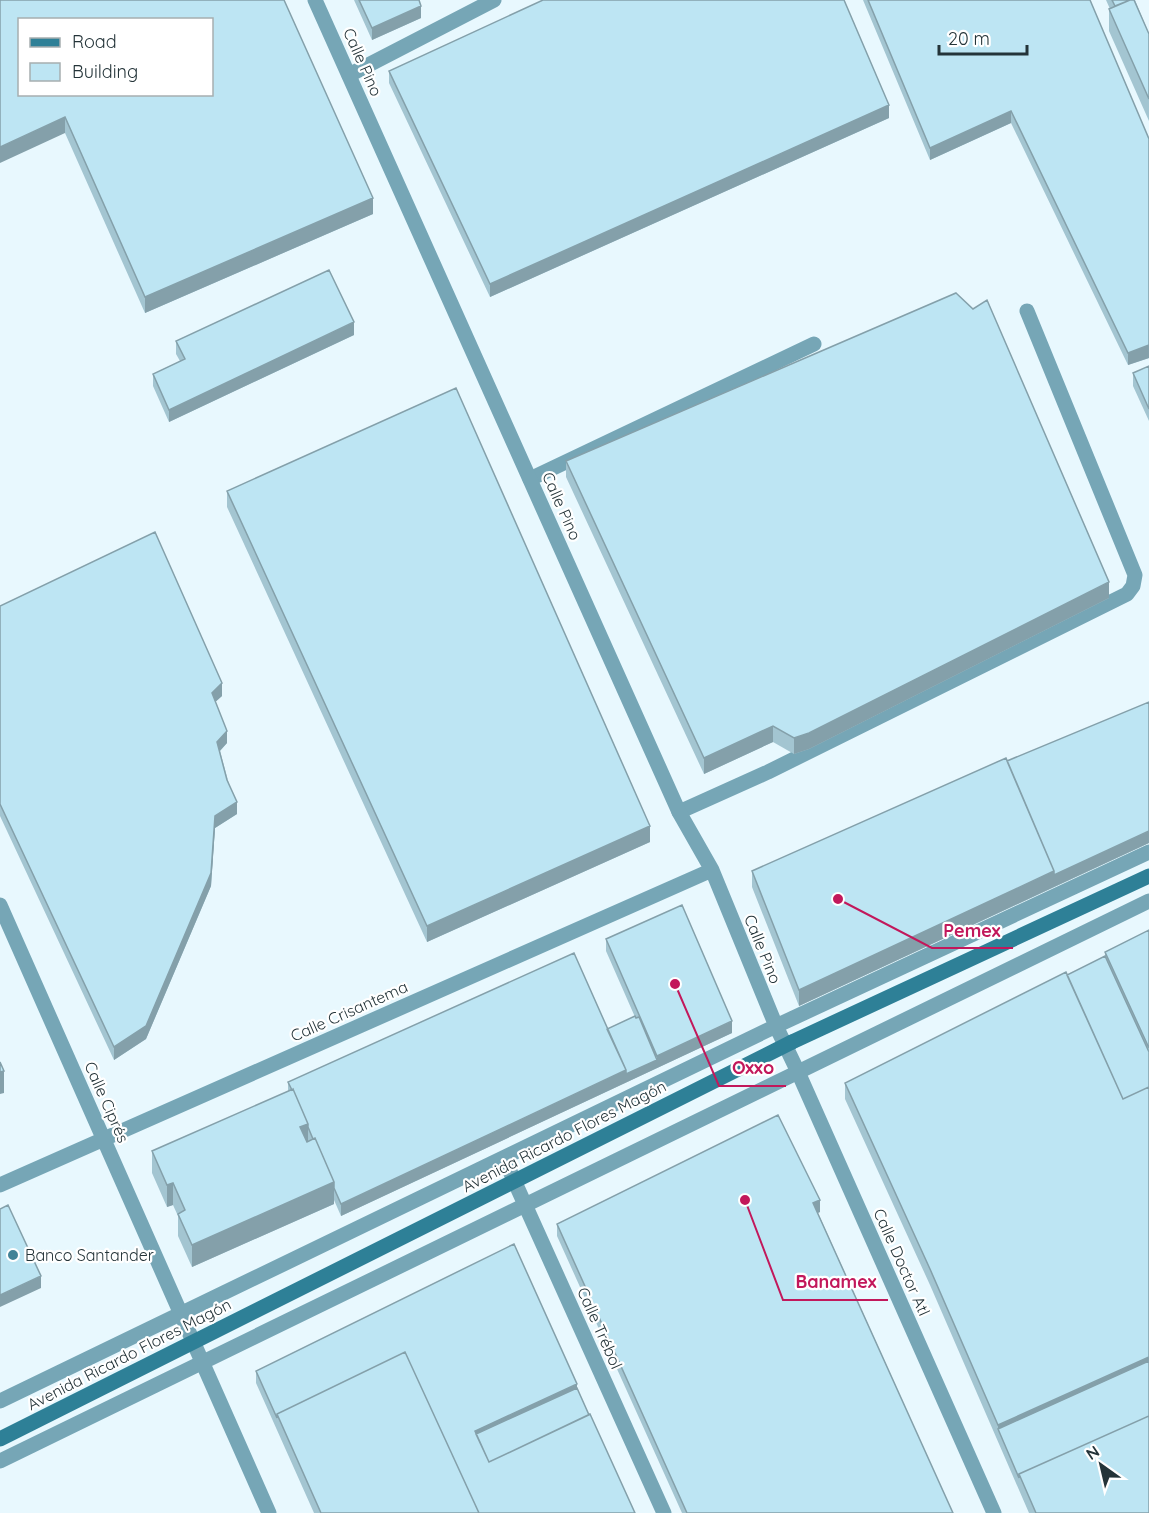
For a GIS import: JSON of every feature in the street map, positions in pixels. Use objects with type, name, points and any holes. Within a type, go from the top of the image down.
[{"type":"main road","name":"Avenida Ricardo Flores Magón","points":[[0,1439],[792,1042],[1149,876]]},
{"type":"street","name":"Calle Pino","points":[[315,0],[679,812],[712,870],[776,1026]]},
{"type":"street","points":[[349,75],[494,0]]},
{"type":"street","points":[[679,812],[768,772],[1106,605],[1127,594],[1133,586],[1135,575],[1027,311]]},
{"type":"street","points":[[530,479],[813,344]]},
{"type":"street","name":"Avenida Ricardo Flores Magón","points":[[0,1401],[776,1026],[1149,852]]},
{"type":"street","name":"Calle Crisantema","points":[[0,1185],[712,870]]},
{"type":"street","points":[[0,1461],[1149,901]]},
{"type":"street","name":"Calle Ciprés","points":[[0,905],[269,1513]]},
{"type":"street","name":"Calle Doctor Atl","points":[[776,1026],[994,1513]]},
{"type":"street","name":"Calle Trébol","points":[[504,1158],[664,1513]]},
{"type":"building","points":[[0,0],[284,0],[373,198],[145,297],[65,117],[0,147]]},
{"type":"building","points":[[359,0],[419,0],[421,6],[372,28]]},
{"type":"building","points":[[543,0],[844,0],[889,105],[490,284],[389,71]]},
{"type":"building","points":[[868,0],[1090,0],[1149,139],[1149,345],[1128,353],[1011,111],[930,148]]},
{"type":"building","points":[[1112,0],[1130,0],[1115,6]]},
{"type":"building","points":[[1134,0],[1149,34],[1149,99],[1109,9]]},
{"type":"building","points":[[329,270],[354,322],[169,410],[153,374],[185,359],[176,341]]},
{"type":"building","points":[[956,293],[973,309],[987,300],[1109,582],[809,733],[794,738],[773,726],[704,758],[566,461]]},
{"type":"building","points":[[1149,366],[1149,409],[1133,373]]},
{"type":"building","points":[[456,388],[650,826],[427,926],[227,491]]},
{"type":"building","points":[[155,532],[222,683],[212,693],[227,731],[217,742],[227,780],[237,802],[215,816],[211,873],[146,1026],[114,1047],[0,804],[0,606]]},
{"type":"building","points":[[1149,702],[1149,831],[1054,875],[1007,761]]},
{"type":"building","points":[[1006,758],[1054,871],[799,990],[752,871]]},
{"type":"building","points":[[682,905],[732,1021],[657,1056],[606,939]]},
{"type":"building","points":[[1149,930],[1149,1048],[1105,952]]},
{"type":"building","points":[[574,953],[626,1070],[341,1204],[315,1138],[313,1139],[288,1082]]},
{"type":"building","points":[[1105,956],[1149,1052],[1149,1087],[1123,1099],[1067,975]]},
{"type":"building","points":[[1066,972],[1123,1099],[1149,1087],[1149,1357],[998,1425],[845,1083]]},
{"type":"building","points":[[635,1016],[639,1017],[657,1060],[626,1074],[607,1029]]},
{"type":"building","points":[[293,1089],[308,1124],[300,1127],[307,1142],[315,1138],[334,1182],[192,1245],[178,1214],[185,1210],[173,1183],[167,1185],[152,1151]]},
{"type":"building","points":[[778,1115],[820,1200],[813,1203],[953,1513],[687,1513],[557,1224]]},
{"type":"building","name":"Banco Santander","points":[[8,1205],[41,1276],[0,1295],[0,1209]]},
{"type":"building","points":[[514,1244],[577,1384],[475,1431],[489,1462],[590,1414],[635,1513],[479,1513],[405,1352],[277,1414],[277,1418],[256,1371]]},
{"type":"building","points":[[405,1352],[479,1513],[321,1513],[277,1414]]},
{"type":"building","points":[[1149,1361],[1149,1416],[1019,1474],[1019,1478],[998,1429]]},
{"type":"building","points":[[577,1388],[589,1415],[489,1462],[476,1434]]},
{"type":"building","points":[[1149,1416],[1149,1513],[1036,1513],[1019,1474]]},
{"type":"place","name":"Pemex","points":[[838,899]]},
{"type":"place","name":"Oxxo","points":[[675,984]]},
{"type":"place","name":"Banamex","points":[[745,1200]]},
{"type":"place","name":"Banco Santander","points":[[13,1255]]}]
